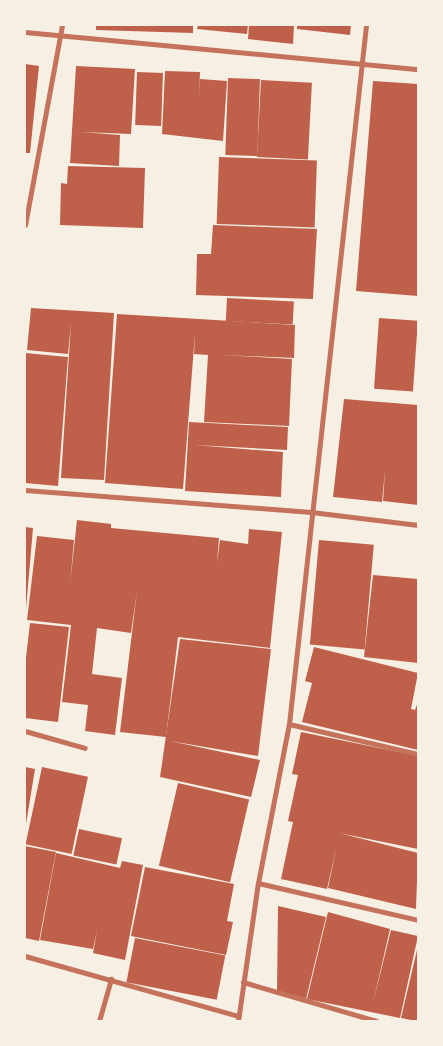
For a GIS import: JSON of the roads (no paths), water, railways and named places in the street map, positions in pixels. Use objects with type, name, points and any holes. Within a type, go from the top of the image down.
[{"type":"street","points":[[25,225],[62,25]]},
{"type":"street","points":[[25,956],[111,979],[238,1018],[258,883],[289,724],[360,63],[366,25]]},
{"type":"street","points":[[25,32],[418,69]]},
{"type":"street","points":[[25,490],[311,512],[418,525]]},
{"type":"street","points":[[289,724],[418,754]]},
{"type":"street","points":[[25,731],[85,748]]},
{"type":"street","points":[[258,883],[418,920]]},
{"type":"street","points":[[99,1021],[111,979]]},
{"type":"street","points":[[243,982],[376,1021]]}]
